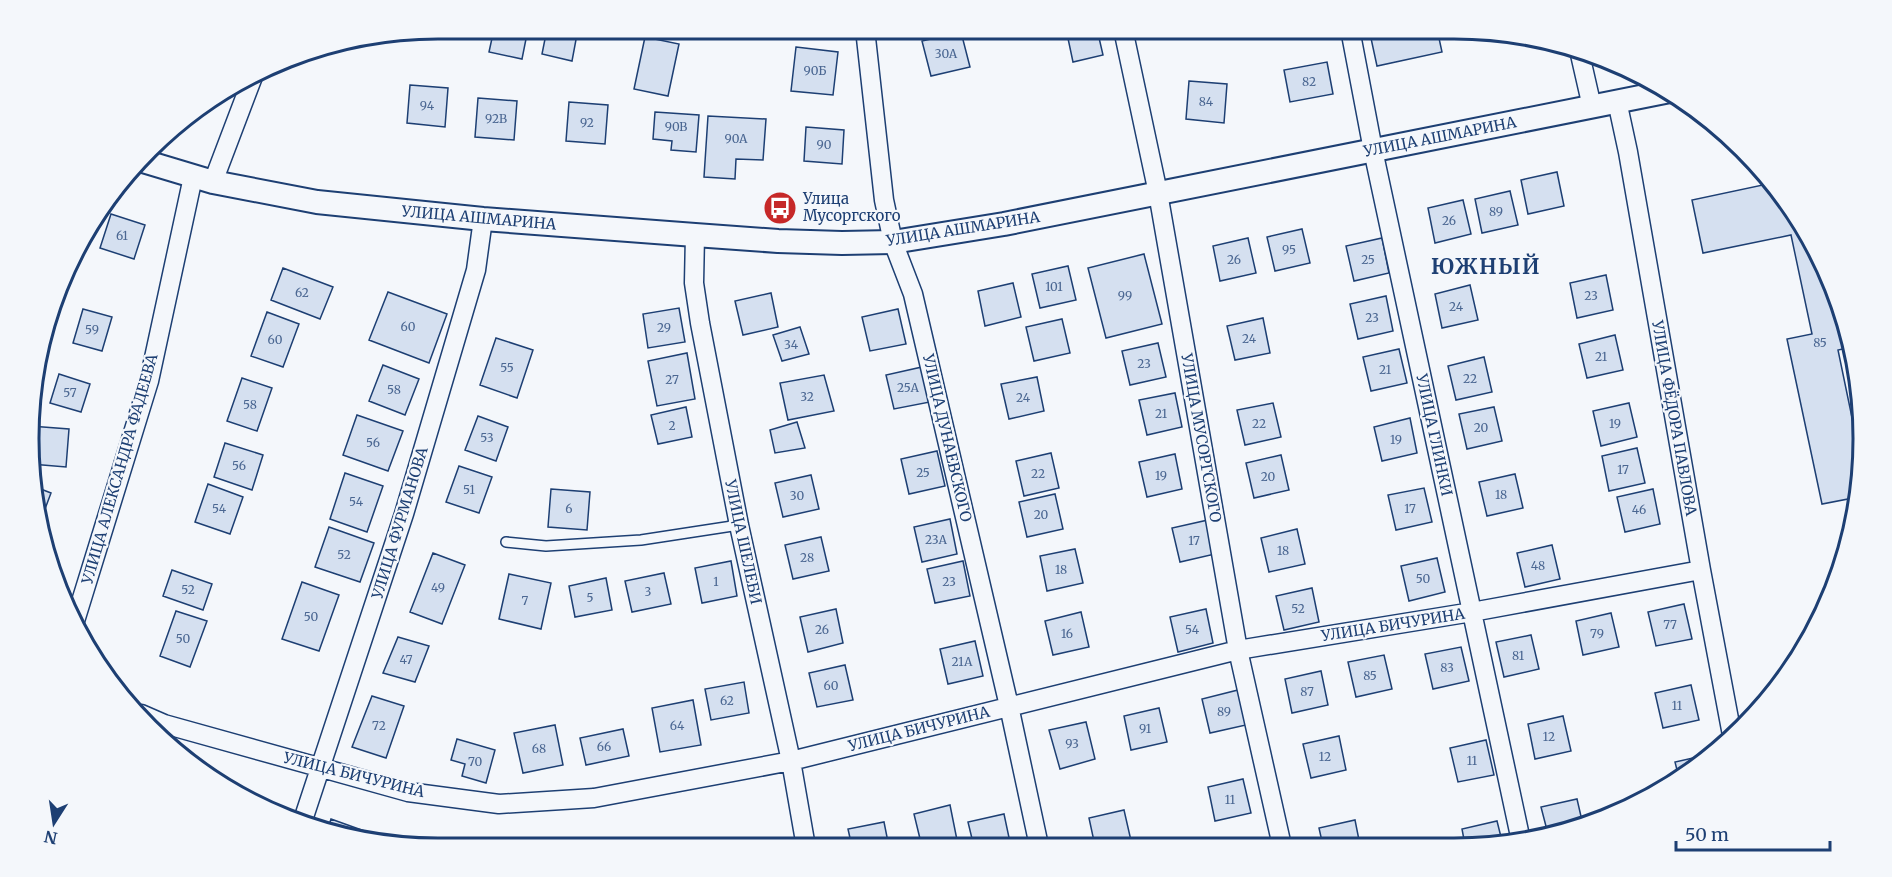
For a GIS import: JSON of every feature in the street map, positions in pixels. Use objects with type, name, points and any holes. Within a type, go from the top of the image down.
[{"type":"street","name":"УЛИЦА ДУНАЕВСКОГО","points":[[866,39],[884,200],[893,242],[913,294],[1010,706],[1037,838]]},
{"type":"street","name":"УЛИЦА МУСОРГСКОГО","points":[[1126,39],[1158,193],[1238,650],[1280,838]]},
{"type":"street","name":"УЛИЦА ГЛИНКИ","points":[[1352,39],[1373,150],[1519,832]]},
{"type":"street","points":[[1581,60],[1592,107]]},
{"type":"street","name":"УЛИЦА АЛЕКСАНДРА ФАДЕЕВА","points":[[78,611],[149,381],[203,179],[247,89]]},
{"type":"street","name":"УЛИЦА АШМАРИНА","points":[[149,163],[203,179],[317,202],[483,219],[789,242],[893,242],[1004,224],[1655,94]]},
{"type":"street","name":"УЛИЦА ФЁДОРА ПАВЛОВА","points":[[1617,101],[1730,726]]},
{"type":"street","name":"УЛИЦА ФУРМАНОВА","points":[[305,815],[404,514],[476,270],[483,219]]},
{"type":"street","name":"УЛИЦА ШЕЛЕБИ","points":[[695,235],[695,293],[739,525],[791,761],[804,838]]},
{"type":"street","name":"УЛИЦА БИЧУРИНА","points":[[155,720],[408,792],[499,804],[594,798],[791,761],[1238,650],[1472,612],[1701,570]]},
{"type":"lane","points":[[506,542],[546,546],[641,540],[739,525]]},
{"type":"building","points":[[492,39],[526,39],[522,59],[489,52]]},
{"type":"building","points":[[545,39],[576,39],[572,61],[542,54]]},
{"type":"building","points":[[645,39],[679,44],[668,96],[634,89]]},
{"type":"building","points":[[963,39],[970,67],[931,76],[922,41]]},
{"type":"building","points":[[1068,39],[1099,39],[1103,55],[1073,62]]},
{"type":"building","points":[[1371,39],[1439,39],[1442,52],[1377,66]]},
{"type":"building","points":[[796,47],[838,52],[833,95],[791,91]]},
{"type":"building","points":[[1327,62],[1333,94],[1290,102],[1284,70]]},
{"type":"building","points":[[1189,81],[1227,84],[1224,123],[1186,119]]},
{"type":"building","points":[[410,85],[448,88],[445,127],[407,123]]},
{"type":"building","points":[[478,98],[517,101],[514,140],[475,137]]},
{"type":"building","points":[[569,102],[608,105],[605,144],[566,141]]},
{"type":"building","points":[[655,112],[699,115],[696,152],[671,150],[672,141],[653,139]]},
{"type":"building","points":[[708,116],[766,119],[763,160],[736,159],[735,179],[704,177]]},
{"type":"building","points":[[806,127],[844,130],[842,164],[804,161]]},
{"type":"building","points":[[1557,172],[1564,206],[1528,214],[1521,180]]},
{"type":"building","points":[[1762,185],[1786,217],[1812,262],[1832,310],[1842,349],[1838,350],[1852,419],[1852,465],[1848,499],[1822,504],[1787,339],[1812,334],[1791,235],[1703,253],[1692,200]]},
{"type":"building","points":[[1510,191],[1518,225],[1482,233],[1475,199]]},
{"type":"building","points":[[1463,200],[1471,234],[1435,243],[1428,208]]},
{"type":"building","points":[[111,214],[145,225],[134,259],[100,248]]},
{"type":"building","points":[[1302,229],[1310,263],[1275,271],[1267,237]]},
{"type":"building","points":[[1248,238],[1256,273],[1220,281],[1213,246]]},
{"type":"building","points":[[1382,238],[1389,273],[1354,281],[1346,246]]},
{"type":"building","points":[[1144,254],[1162,324],[1106,338],[1088,268]]},
{"type":"building","points":[[1068,266],[1076,300],[1040,308],[1032,274]]},
{"type":"building","points":[[283,268],[333,287],[320,319],[271,300]]},
{"type":"building","points":[[1606,275],[1613,310],[1577,318],[1570,283]]},
{"type":"building","points":[[1013,283],[1021,317],[985,326],[978,291]]},
{"type":"building","points":[[1470,285],[1478,320],[1442,328],[1435,294]]},
{"type":"building","points":[[388,292],[447,314],[429,363],[369,340]]},
{"type":"building","points":[[771,293],[778,327],[743,335],[735,301]]},
{"type":"building","points":[[1386,296],[1393,331],[1358,339],[1350,304]]},
{"type":"building","points":[[679,308],[685,342],[648,348],[643,314]]},
{"type":"building","points":[[83,309],[112,317],[102,351],[73,343]]},
{"type":"building","points":[[898,309],[906,344],[870,351],[862,317]]},
{"type":"building","points":[[267,312],[299,324],[283,367],[251,356]]},
{"type":"building","points":[[1263,318],[1270,353],[1235,360],[1227,326]]},
{"type":"building","points":[[1062,319],[1070,353],[1034,361],[1026,327]]},
{"type":"building","points":[[800,327],[809,354],[782,361],[773,335]]},
{"type":"building","points":[[1615,335],[1623,370],[1587,378],[1579,344]]},
{"type":"building","points":[[496,338],[533,350],[517,398],[480,385]]},
{"type":"building","points":[[1158,343],[1166,377],[1130,385],[1122,351]]},
{"type":"building","points":[[1399,349],[1407,383],[1371,391],[1363,357]]},
{"type":"building","points":[[687,353],[695,399],[657,406],[648,361]]},
{"type":"building","points":[[1484,357],[1492,392],[1456,400],[1448,366]]},
{"type":"building","points":[[383,365],[419,379],[405,415],[369,401]]},
{"type":"building","points":[[922,367],[930,402],[894,409],[886,375]]},
{"type":"building","points":[[59,374],[90,384],[81,412],[50,403]]},
{"type":"building","points":[[824,375],[834,411],[788,420],[780,383]]},
{"type":"building","points":[[1037,377],[1044,411],[1009,419],[1001,384]]},
{"type":"building","points":[[242,378],[272,388],[257,431],[227,421]]},
{"type":"building","points":[[1175,393],[1182,427],[1147,435],[1139,400]]},
{"type":"building","points":[[1273,403],[1281,437],[1245,445],[1237,410]]},
{"type":"building","points":[[1629,403],[1637,437],[1601,446],[1593,411]]},
{"type":"building","points":[[686,407],[692,437],[658,444],[651,415]]},
{"type":"building","points":[[1494,407],[1502,441],[1467,449],[1459,414]]},
{"type":"building","points":[[357,415],[403,431],[388,471],[343,455]]},
{"type":"building","points":[[478,416],[508,427],[496,461],[465,450]]},
{"type":"building","points":[[1410,418],[1417,453],[1382,461],[1374,427]]},
{"type":"building","points":[[797,422],[805,448],[775,453],[770,430]]},
{"type":"building","points":[[39,427],[69,429],[66,467],[40,465]]},
{"type":"building","points":[[225,443],[263,455],[252,490],[214,477]]},
{"type":"building","points":[[1637,448],[1645,483],[1609,491],[1602,456]]},
{"type":"building","points":[[937,451],[945,486],[909,494],[901,459]]},
{"type":"building","points":[[1051,453],[1059,488],[1024,496],[1016,461]]},
{"type":"building","points":[[1175,454],[1182,489],[1147,497],[1139,462]]},
{"type":"building","points":[[1281,455],[1289,490],[1254,498],[1246,463]]},
{"type":"building","points":[[459,466],[492,477],[479,513],[446,502]]},
{"type":"building","points":[[345,473],[383,486],[367,532],[330,519]]},
{"type":"building","points":[[1515,474],[1523,508],[1487,516],[1479,482]]},
{"type":"building","points":[[811,475],[819,509],[783,517],[775,483]]},
{"type":"building","points":[[208,484],[243,497],[230,534],[195,522]]},
{"type":"building","points":[[1424,488],[1432,522],[1396,530],[1388,495]]},
{"type":"building","points":[[42,489],[51,493],[45,508]]},
{"type":"building","points":[[551,489],[590,492],[587,530],[548,527]]},
{"type":"building","points":[[1653,489],[1660,524],[1625,532],[1617,497]]},
{"type":"building","points":[[1055,494],[1063,529],[1027,537],[1019,502]]},
{"type":"building","points":[[950,519],[957,554],[922,562],[914,527]]},
{"type":"building","points":[[1208,520],[1215,554],[1180,562],[1172,528]]},
{"type":"building","points":[[329,527],[374,543],[360,582],[315,567]]},
{"type":"building","points":[[1297,529],[1305,564],[1269,572],[1261,538]]},
{"type":"building","points":[[821,537],[829,571],[793,579],[785,545]]},
{"type":"building","points":[[1552,545],[1560,579],[1525,587],[1517,553]]},
{"type":"building","points":[[1075,549],[1083,583],[1047,591],[1040,556]]},
{"type":"building","points":[[433,553],[465,565],[442,624],[410,612]]},
{"type":"building","points":[[1437,558],[1445,592],[1409,601],[1401,566]]},
{"type":"building","points":[[731,561],[737,596],[702,603],[695,568]]},
{"type":"building","points":[[963,561],[970,596],[935,603],[927,569]]},
{"type":"building","points":[[172,570],[212,584],[203,610],[163,596]]},
{"type":"building","points":[[664,573],[671,604],[632,612],[625,581]]},
{"type":"building","points":[[509,574],[551,583],[541,629],[499,619]]},
{"type":"building","points":[[606,578],[612,610],[575,617],[569,586]]},
{"type":"building","points":[[302,582],[339,595],[319,651],[282,639]]},
{"type":"building","points":[[1312,588],[1319,622],[1284,630],[1276,596]]},
{"type":"building","points":[[1684,604],[1692,639],[1656,646],[1648,612]]},
{"type":"building","points":[[836,609],[843,643],[808,652],[800,617]]},
{"type":"building","points":[[1206,609],[1213,643],[1178,652],[1170,617]]},
{"type":"building","points":[[176,611],[207,621],[190,667],[160,656]]},
{"type":"building","points":[[1081,612],[1089,647],[1053,655],[1045,621]]},
{"type":"building","points":[[1611,613],[1619,647],[1583,655],[1576,621]]},
{"type":"building","points":[[1531,635],[1539,669],[1504,677],[1496,642]]},
{"type":"building","points":[[398,637],[429,646],[415,682],[383,673]]},
{"type":"building","points":[[975,641],[983,676],[948,684],[940,649]]},
{"type":"building","points":[[1461,647],[1469,681],[1433,689],[1425,654]]},
{"type":"building","points":[[1384,655],[1392,689],[1356,697],[1348,662]]},
{"type":"building","points":[[845,665],[853,700],[817,707],[809,673]]},
{"type":"building","points":[[1321,671],[1328,705],[1292,713],[1285,679]]},
{"type":"building","points":[[744,682],[749,713],[711,720],[705,689]]},
{"type":"building","points":[[1691,685],[1699,720],[1663,728],[1655,693]]},
{"type":"building","points":[[1238,690],[1246,725],[1210,733],[1202,699]]},
{"type":"building","points":[[372,696],[404,706],[386,758],[352,747]]},
{"type":"building","points":[[693,700],[701,745],[660,752],[652,708]]},
{"type":"building","points":[[1159,708],[1167,742],[1131,750],[1124,716]]},
{"type":"building","points":[[1563,716],[1571,751],[1535,759],[1528,724]]},
{"type":"building","points":[[1086,722],[1095,759],[1060,769],[1049,730]]},
{"type":"building","points":[[555,725],[563,765],[523,773],[514,733]]},
{"type":"building","points":[[623,729],[629,756],[586,765],[580,738]]},
{"type":"building","points":[[1339,736],[1346,770],[1311,778],[1303,744]]},
{"type":"building","points":[[457,739],[495,750],[486,783],[462,776],[465,764],[451,760]]},
{"type":"building","points":[[1486,740],[1494,775],[1458,782],[1450,748]]},
{"type":"building","points":[[1693,758],[1677,770],[1675,762]]},
{"type":"building","points":[[1243,779],[1251,813],[1215,821],[1208,787]]},
{"type":"building","points":[[1577,799],[1581,817],[1546,827],[1541,807]]},
{"type":"building","points":[[950,805],[957,838],[920,838],[914,814]]},
{"type":"building","points":[[1124,810],[1130,838],[1093,838],[1089,818]]},
{"type":"building","points":[[1004,814],[1009,838],[972,838],[968,822]]},
{"type":"building","points":[[331,819],[362,830],[335,824],[330,823]]},
{"type":"building","points":[[1355,820],[1359,838],[1321,838],[1319,828]]},
{"type":"building","points":[[1497,821],[1501,835],[1464,838],[1462,829]]},
{"type":"building","points":[[884,822],[887,838],[850,838],[848,829]]},
{"type":"place","name":"Улица Мусоргского","points":[[780,208]]},
{"type":"district","name":"ЮЖНЫЙ","points":[[1486,267]]}]
